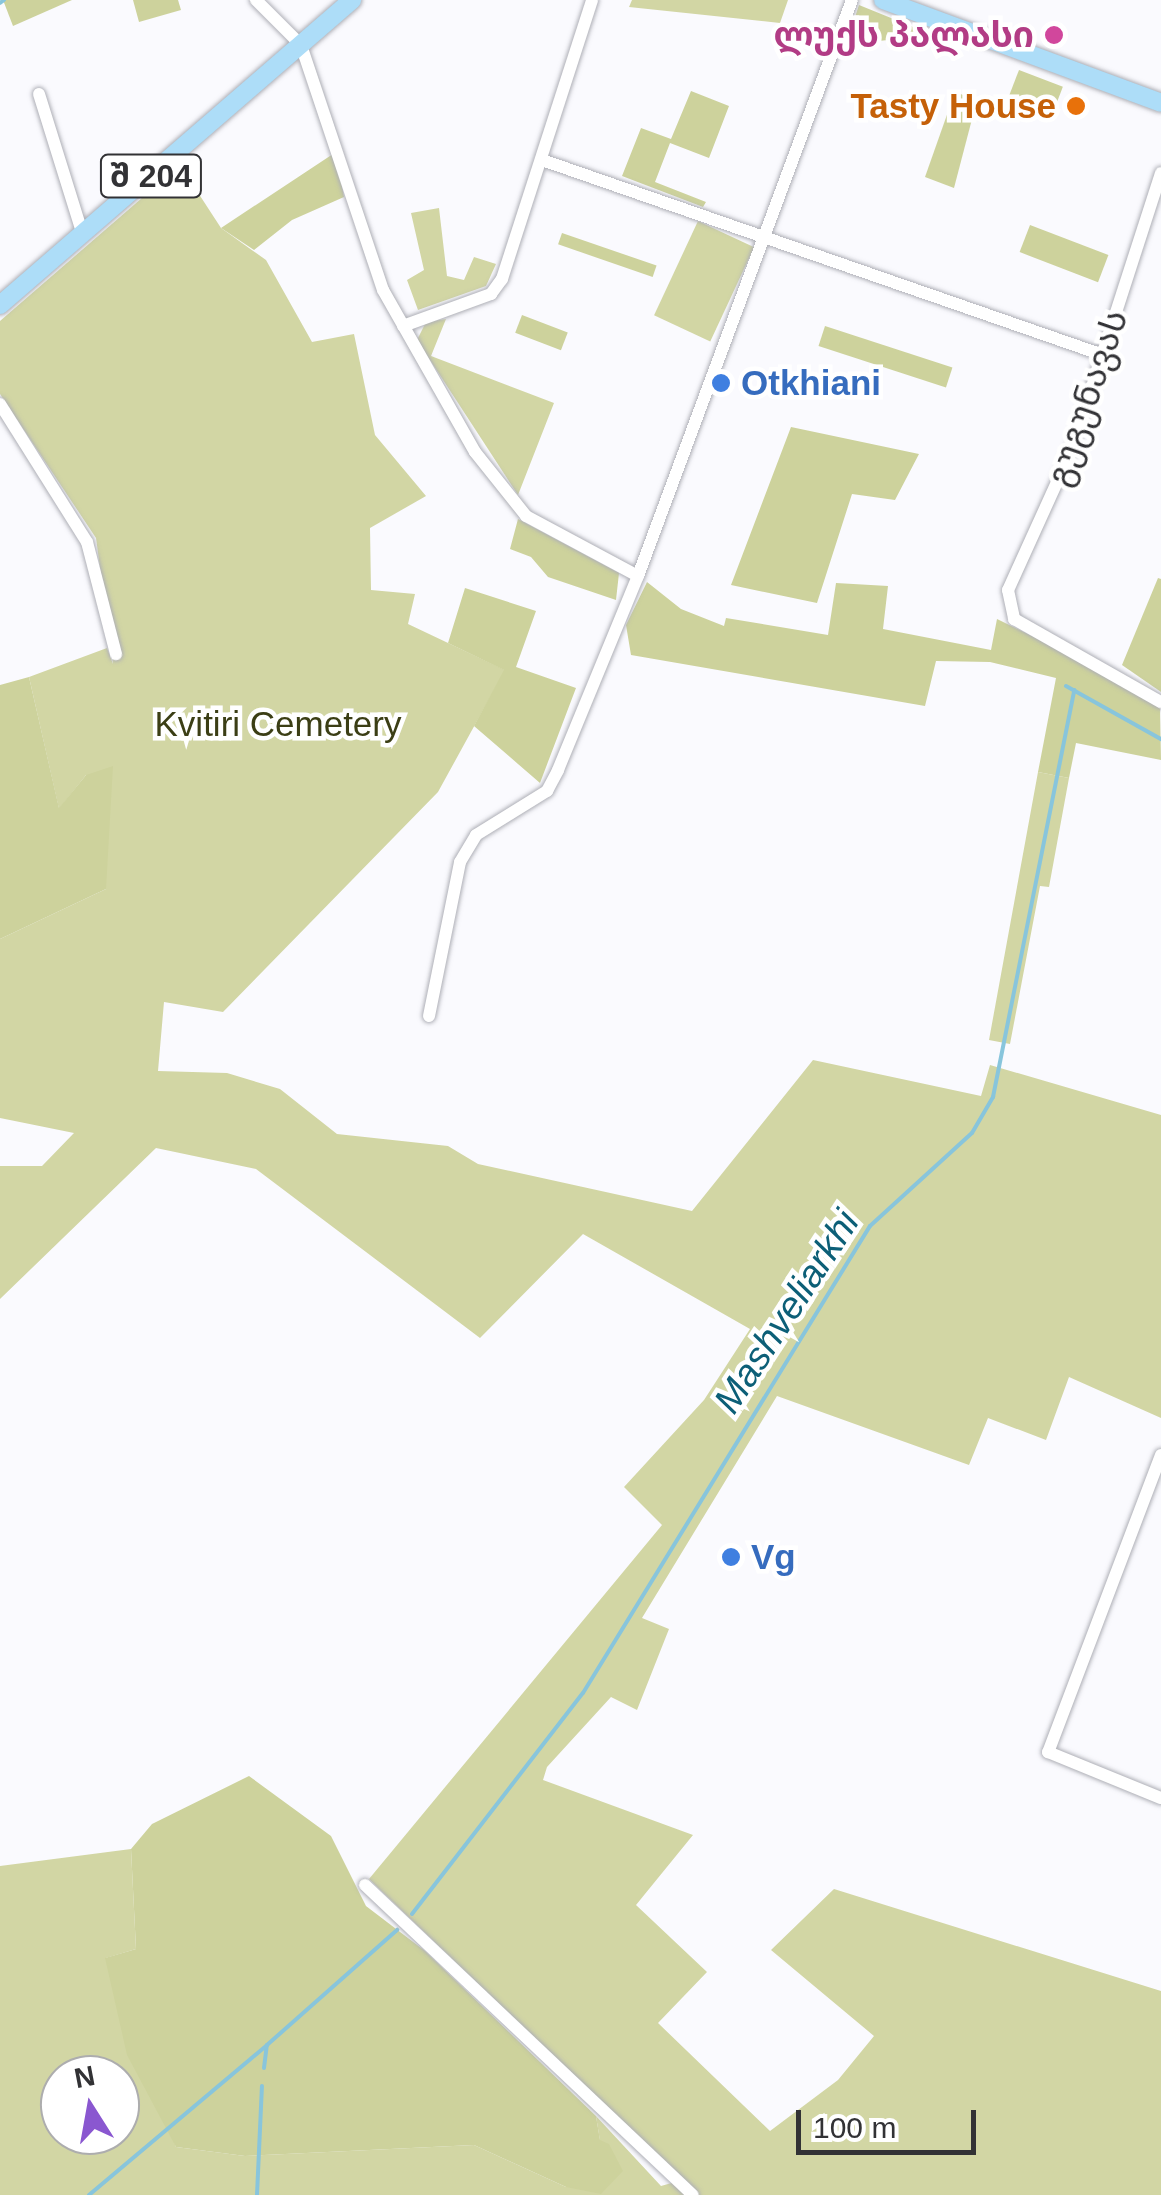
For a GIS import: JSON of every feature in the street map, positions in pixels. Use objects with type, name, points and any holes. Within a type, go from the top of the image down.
[{"type":"main road","name":"შ 204","points":[[0,305],[352,0]]},
{"type":"main road","points":[[883,0],[1161,104]]},
{"type":"street","points":[[256,0],[301,45],[371,261],[403,326],[507,496],[558,538],[638,576]]},
{"type":"street","points":[[403,326],[492,294],[545,162],[592,0]]},
{"type":"street","points":[[429,1016],[467,847],[490,824],[547,792],[638,576],[852,0]]},
{"type":"street","points":[[39,94],[83,235]]},
{"type":"street","points":[[545,162],[1103,355]]},
{"type":"street","name":"გუგუნავას","points":[[1161,174],[1103,355],[1045,516],[1008,590],[1014,619],[1161,702]]},
{"type":"street","points":[[0,404],[87,542],[116,654]]},
{"type":"street","points":[[1161,1456],[1048,1752],[1161,1798]]},
{"type":"street","points":[[365,1885],[693,2195]]},
{"type":"green space","points":[[3,0],[72,0],[13,26]]},
{"type":"green space","points":[[133,0],[178,0],[181,10],[139,22]]},
{"type":"green space","points":[[632,0],[788,0],[780,23],[629,7]]},
{"type":"green space","points":[[859,5],[933,35],[870,42],[849,35]]},
{"type":"green space","points":[[1019,70],[1063,87],[1050,120],[1006,104]]},
{"type":"green space","points":[[691,91],[729,106],[709,158],[670,143],[655,182],[706,202],[703,207],[622,176],[641,128],[671,139]]},
{"type":"green space","points":[[955,92],[977,100],[954,188],[925,177]]},
{"type":"green space","points":[[336,152],[344,197],[292,220],[254,250],[221,228]]},
{"type":"green space","name":"Kvitiri Cemetery","points":[[180,165],[221,228],[266,260],[312,342],[354,334],[375,435],[426,496],[370,528],[371,590],[415,594],[408,624],[505,670],[438,792],[223,1012],[164,1002],[158,1071],[227,1073],[280,1089],[337,1134],[448,1146],[478,1164],[692,1211],[813,1060],[981,1096],[990,1065],[1161,1115],[1161,1418],[1069,1377],[1046,1440],[988,1418],[969,1465],[777,1396],[642,1618],[669,1629],[637,1710],[611,1697],[547,1767],[543,1780],[693,1835],[636,1905],[707,1972],[658,2023],[770,2131],[838,2080],[874,2036],[771,1950],[834,1889],[1161,1991],[1161,2195],[0,2195],[0,1866],[131,1849],[136,1949],[106,1958],[176,2147],[245,2156],[474,2145],[566,2187],[600,2141],[596,2116],[661,2186],[682,2180],[369,1879],[662,1525],[624,1487],[704,1400],[750,1329],[583,1234],[480,1338],[256,1169],[156,1148],[0,1299],[0,1166],[42,1166],[74,1133],[0,1118],[0,939],[106,889],[86,775],[59,809],[29,677],[107,648],[113,664],[96,538],[0,394],[0,321]]},
{"type":"green space","points":[[439,208],[447,276],[464,280],[474,257],[496,264],[486,286],[418,310],[407,280],[424,270],[411,213]]},
{"type":"green space","points":[[698,221],[754,247],[710,341],[654,315]]},
{"type":"green space","points":[[1030,225],[1108,255],[1098,282],[1020,252]]},
{"type":"green space","points":[[562,233],[657,266],[653,277],[558,244]]},
{"type":"green space","points":[[522,315],[568,333],[561,350],[515,333]]},
{"type":"green space","points":[[446,319],[431,356],[554,403],[518,495],[417,340],[426,322]]},
{"type":"green space","points":[[825,326],[952,367],[946,387],[819,346]]},
{"type":"green space","points":[[791,427],[919,454],[895,500],[852,494],[817,603],[731,585]]},
{"type":"green space","points":[[518,519],[619,573],[616,600],[548,577],[531,557],[510,549]]},
{"type":"green space","points":[[1158,578],[1161,579],[1161,692],[1122,665]]},
{"type":"green space","points":[[647,582],[681,609],[724,626],[726,618],[828,635],[836,583],[888,586],[883,629],[991,650],[997,619],[1086,662],[1160,708],[1161,760],[1076,743],[1069,778],[1038,772],[1056,678],[990,662],[936,661],[925,706],[631,655],[626,625]]},
{"type":"green space","points":[[465,588],[536,611],[516,667],[576,688],[540,783],[474,726],[504,670],[448,643]]},
{"type":"green space","points":[[29,677],[59,808],[86,775],[113,766],[106,889],[0,939],[0,685]]},
{"type":"green space","points":[[1038,772],[1069,778],[1049,887],[1040,886],[1010,1044],[989,1040]]},
{"type":"green space","points":[[249,1776],[331,1836],[366,1906],[425,1951],[596,2116],[600,2140],[609,2144],[623,2171],[601,2194],[566,2187],[474,2145],[245,2156],[176,2147],[140,2079],[140,2055],[127,2055],[105,1958],[136,1949],[131,1849],[152,1824]]},
{"type":"waterway","points":[[0,3],[4,0]]},
{"type":"waterway","points":[[1066,686],[1161,739]]},
{"type":"waterway","name":"Mashveliarkhi","points":[[412,1914],[583,1693],[870,1226],[972,1133],[993,1097],[1074,690]]},
{"type":"waterway","name":"Mashveliarkhi","points":[[264,2068],[267,2045],[397,1930]]},
{"type":"waterway","name":"Mashveliarkhi","points":[[89,2195],[267,2045]]},
{"type":"waterway","points":[[257,2195],[262,2086]]},
{"type":"place","name":"ლუქს პალასი","points":[[1054,35]]},
{"type":"place","name":"Tasty House","points":[[1076,106]]},
{"type":"place","name":"Otkhiani","points":[[721,383]]},
{"type":"place","name":"Vg","points":[[731,1557]]}]
